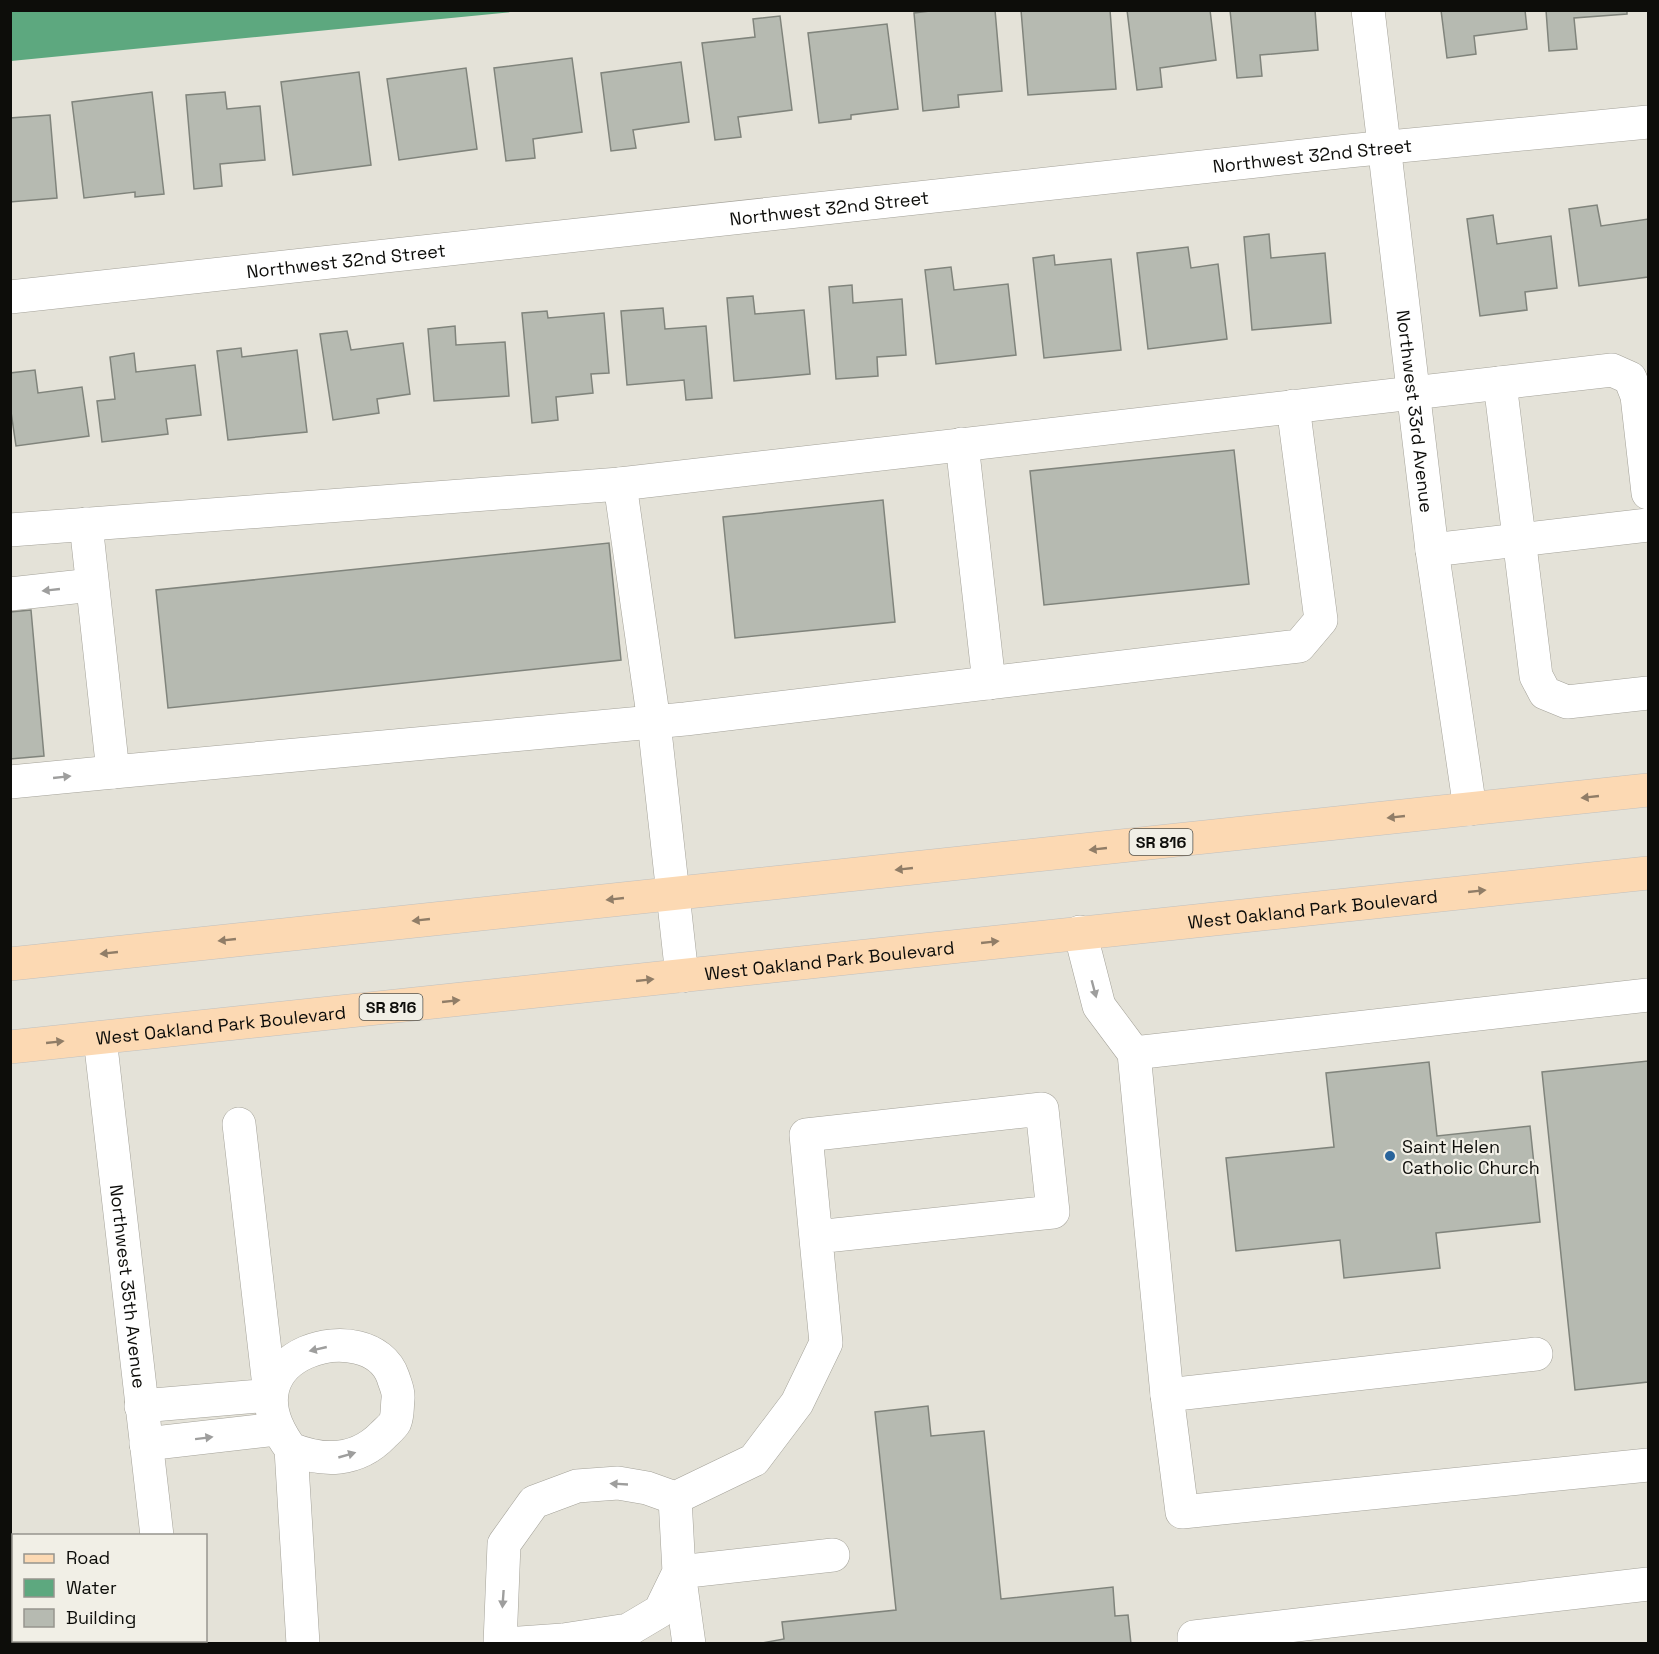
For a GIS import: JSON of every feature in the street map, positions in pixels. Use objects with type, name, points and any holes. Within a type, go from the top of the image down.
[{"type":"main road","name":"SR 816","points":[[10,964],[1648,790]]},
{"type":"main road","name":"West Oakland Park Boulevard","points":[[10,1047],[1648,873]]},
{"type":"street","name":"Northwest 33rd Avenue","points":[[1368,10],[1432,550],[1470,809]]},
{"type":"street","name":"Northwest 32nd Street","points":[[10,297],[1385,147],[1648,122]]},
{"type":"street","points":[[10,530],[620,484],[1612,370],[1630,378],[1637,396],[1648,493]]},
{"type":"street","points":[[1500,383],[1536,676],[1545,693],[1567,702],[1648,693]]},
{"type":"street","points":[[10,782],[654,722],[1299,646],[1321,620],[1293,406]]},
{"type":"street","points":[[962,444],[989,682]]},
{"type":"street","points":[[620,484],[654,722],[682,976]]},
{"type":"street","points":[[86,524],[113,772]]},
{"type":"street","points":[[1432,550],[1648,525]]},
{"type":"street","points":[[10,594],[92,585]]},
{"type":"street","points":[[1080,932],[1099,1006],[1134,1053],[1167,1395],[1182,1512],[1648,1465]]},
{"type":"street","points":[[1134,1053],[1648,995]]},
{"type":"street","name":"Northwest 35th Avenue","points":[[100,1038],[146,1444],[150,1534]]},
{"type":"street","points":[[500,1644],[504,1544],[534,1502],[577,1486],[618,1483],[647,1488],[675,1498],[754,1460],[797,1404],[826,1342],[806,1135],[1042,1109],[1053,1212],[816,1238]]},
{"type":"street","points":[[239,1124],[270,1395],[284,1439],[303,1644]]},
{"type":"street","points":[[146,1444],[284,1439],[313,1457],[345,1458],[374,1444],[395,1423],[399,1394],[390,1369],[373,1352],[346,1345],[314,1349],[288,1361],[277,1376],[270,1395]]},
{"type":"street","points":[[1167,1395],[1536,1354]]},
{"type":"street","points":[[141,1406],[270,1395]]},
{"type":"street","points":[[675,1498],[679,1572],[688,1644]]},
{"type":"street","points":[[679,1572],[833,1555]]},
{"type":"street","points":[[506,1644],[575,1641],[628,1630],[660,1611],[679,1572]]},
{"type":"street","points":[[1194,1644],[1194,1638],[1648,1584]]},
{"type":"water","points":[[11,10],[522,10],[522,11],[11,61]]},
{"type":"building","points":[[938,10],[995,10],[1002,91],[958,95],[959,107],[923,111],[914,13]]},
{"type":"building","points":[[1021,10],[1110,10],[1116,89],[1028,95]]},
{"type":"building","points":[[1127,10],[1210,10],[1216,60],[1160,68],[1162,87],[1137,90]]},
{"type":"building","points":[[1230,10],[1315,10],[1318,50],[1260,55],[1262,76],[1237,78]]},
{"type":"building","points":[[1441,10],[1525,10],[1527,29],[1474,36],[1476,54],[1447,58]]},
{"type":"building","points":[[1546,10],[1627,10],[1627,14],[1574,18],[1577,49],[1549,51]]},
{"type":"building","points":[[780,16],[792,110],[738,117],[741,137],[715,140],[702,43],[755,37],[753,19]]},
{"type":"building","points":[[887,24],[898,109],[851,115],[851,119],[819,123],[808,33]]},
{"type":"building","points":[[572,58],[582,132],[533,139],[535,158],[506,161],[494,68]]},
{"type":"building","points":[[681,62],[689,122],[633,130],[636,148],[611,151],[601,73]]},
{"type":"building","points":[[466,68],[477,149],[399,160],[387,79]]},
{"type":"building","points":[[359,72],[371,165],[293,175],[281,82]]},
{"type":"building","points":[[152,92],[164,194],[135,197],[135,192],[84,198],[72,102]]},
{"type":"building","points":[[225,92],[227,109],[260,106],[265,160],[220,164],[222,186],[194,189],[186,95]]},
{"type":"building","points":[[50,115],[57,198],[10,202],[10,118]]},
{"type":"building","points":[[1597,205],[1601,226],[1648,219],[1648,277],[1579,286],[1569,209]]},
{"type":"building","points":[[1493,215],[1497,244],[1551,236],[1557,288],[1525,292],[1527,310],[1480,316],[1467,219]]},
{"type":"building","points":[[1269,234],[1271,258],[1325,253],[1331,323],[1252,330],[1244,237]]},
{"type":"building","points":[[1188,247],[1191,268],[1218,264],[1227,339],[1148,349],[1137,253]]},
{"type":"building","points":[[1054,255],[1055,265],[1111,259],[1121,350],[1044,358],[1033,258]]},
{"type":"building","points":[[951,267],[954,290],[1008,284],[1016,355],[936,364],[925,270]]},
{"type":"building","points":[[852,285],[853,303],[902,299],[906,355],[877,357],[878,376],[836,379],[829,287]]},
{"type":"building","points":[[753,296],[755,314],[804,310],[810,374],[734,381],[727,298]]},
{"type":"building","points":[[663,308],[665,329],[706,326],[712,398],[686,400],[684,380],[627,385],[621,311]]},
{"type":"building","points":[[547,311],[548,318],[604,313],[609,373],[591,374],[593,393],[556,397],[558,420],[532,423],[522,313]]},
{"type":"building","points":[[455,326],[456,345],[505,342],[509,396],[434,401],[428,329]]},
{"type":"building","points":[[347,331],[351,350],[403,343],[410,394],[377,399],[379,413],[333,420],[320,334]]},
{"type":"building","points":[[241,348],[242,357],[297,350],[307,432],[228,440],[217,351]]},
{"type":"building","points":[[134,353],[136,372],[195,365],[201,415],[166,419],[168,434],[102,442],[97,401],[115,399],[110,357]]},
{"type":"building","points":[[35,370],[38,393],[82,387],[89,436],[16,446],[10,405],[10,373]]},
{"type":"building","points":[[1234,450],[1249,584],[1044,605],[1030,471]]},
{"type":"building","points":[[883,500],[895,622],[735,638],[723,517]]},
{"type":"building","points":[[609,543],[621,660],[168,708],[156,590]]},
{"type":"building","points":[[31,610],[44,756],[10,759],[10,612]]},
{"type":"building","points":[[1648,1061],[1648,1382],[1575,1390],[1542,1072]]},
{"type":"building","name":"Saint Helen Catholic Church","points":[[1429,1062],[1437,1136],[1530,1126],[1540,1222],[1436,1233],[1440,1268],[1344,1278],[1340,1240],[1236,1251],[1226,1158],[1334,1147],[1326,1073]]},
{"type":"building","points":[[928,1406],[931,1436],[984,1431],[1001,1599],[1113,1587],[1115,1616],[1128,1615],[1131,1644],[757,1644],[784,1639],[782,1622],[896,1610],[875,1412]]},
{"type":"place","name":"Saint Helen Catholic Church","points":[[1390,1156]]}]
